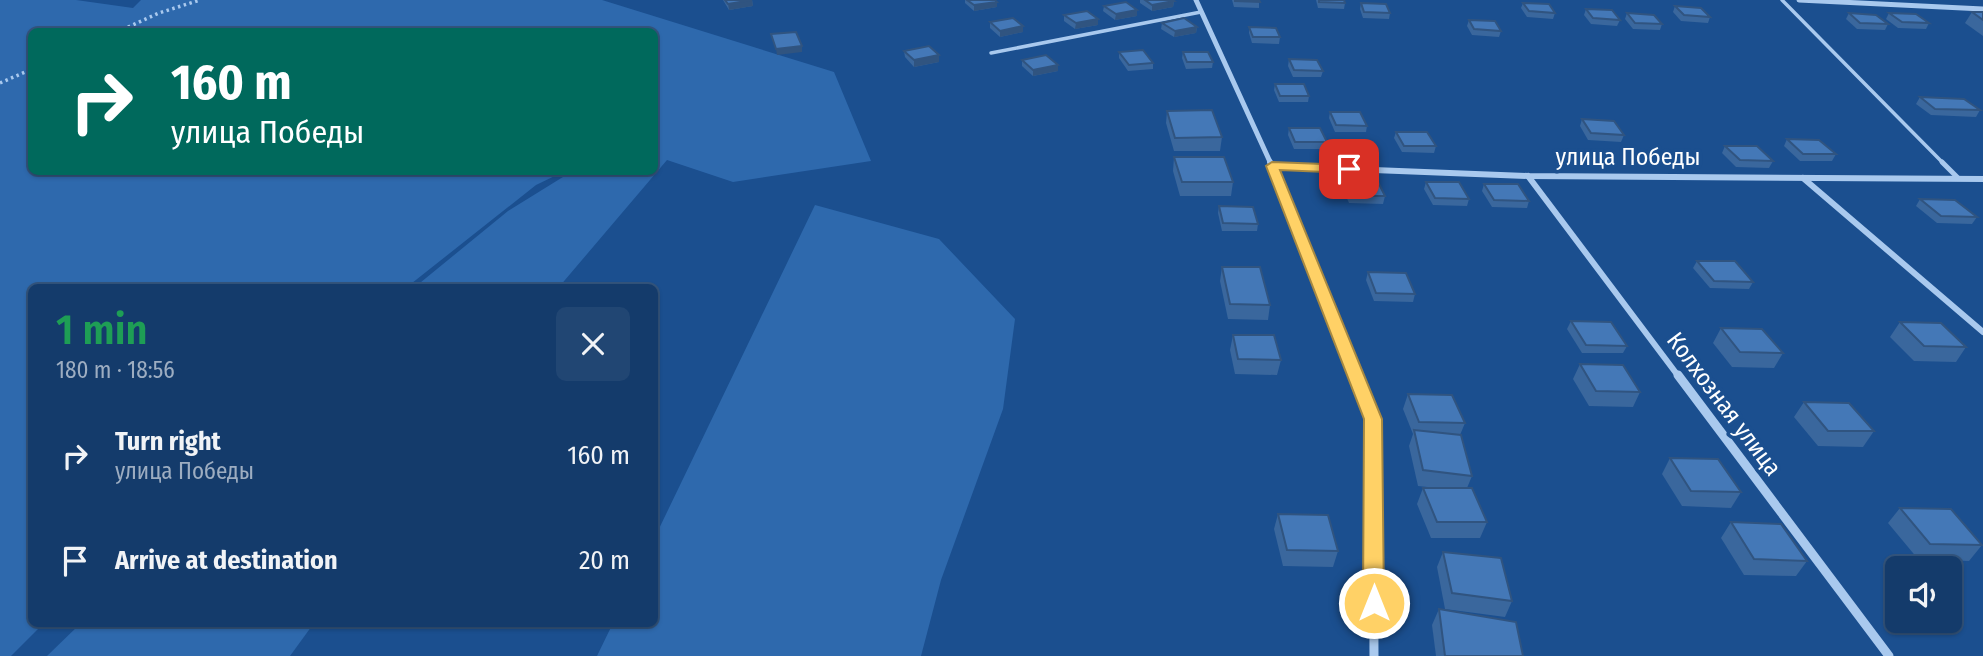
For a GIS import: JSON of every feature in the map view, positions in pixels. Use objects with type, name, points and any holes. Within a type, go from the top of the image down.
[{"type":"street","points":[[1196,0],[1272,166],[1373,419],[1374,656]]},
{"type":"street","points":[[1799,0],[1983,9]]},
{"type":"street","name":"улица Победы","points":[[1272,166],[1528,176],[1983,179]]},
{"type":"street","name":"Колхозная улица","points":[[1528,176],[1889,656]]},
{"type":"street","points":[[1802,177],[1983,332]]},
{"type":"lane","points":[[1782,0],[1958,178]]},
{"type":"lane","points":[[991,53],[1201,12]]},
{"type":"path","points":[[126,28],[159,13],[200,0]]},
{"type":"path","points":[[0,83],[28,71]]},
{"type":"shaded area","points":[[0,0],[76,0],[133,8],[141,0],[602,0],[834,72],[871,161],[733,182],[667,160],[658,171],[658,28],[28,28],[28,175],[557,175],[536,185],[411,284],[28,284],[28,627],[40,627],[11,656],[0,656]]},
{"type":"shaded area","points":[[566,175],[654,175],[562,284],[419,284],[508,211]]},
{"type":"shaded area","points":[[815,205],[939,239],[1015,319],[1003,409],[941,580],[921,656],[597,656],[611,627],[658,627],[658,531]]},
{"type":"shaded area","points":[[77,627],[311,627],[290,656],[47,656]]},
{"type":"building","points":[[725,0],[752,0],[728,4]]},
{"type":"building","points":[[967,0],[995,0],[997,2],[974,5]]},
{"type":"building","points":[[1145,0],[1172,0],[1174,1],[1152,5]]},
{"type":"building","points":[[1259,0],[1260,2],[1235,1]]},
{"type":"building","points":[[1344,0],[1345,3],[1319,2]]},
{"type":"building","points":[[1126,2],[1137,10],[1116,14],[1104,6]]},
{"type":"building","points":[[1361,3],[1386,4],[1390,13],[1364,12]]},
{"type":"building","points":[[1523,3],[1549,4],[1555,13],[1529,11]]},
{"type":"building","points":[[1675,6],[1701,8],[1710,17],[1684,15]]},
{"type":"building","points":[[1586,9],[1612,10],[1620,20],[1593,18]]},
{"type":"building","points":[[1087,11],[1098,19],[1076,23],[1064,15]]},
{"type":"building","points":[[1972,12],[1983,12],[1983,20]]},
{"type":"building","points":[[1627,13],[1654,15],[1662,24],[1635,23]]},
{"type":"building","points":[[1849,13],[1876,15],[1888,24],[1860,23]]},
{"type":"building","points":[[1889,13],[1916,14],[1929,23],[1902,22]]},
{"type":"building","points":[[1013,18],[1023,26],[1000,31],[990,22]]},
{"type":"building","points":[[1184,18],[1197,27],[1175,31],[1162,23]]},
{"type":"building","points":[[1469,20],[1495,21],[1501,31],[1474,29]]},
{"type":"building","points":[[1249,27],[1276,28],[1280,37],[1253,37]]},
{"type":"building","points":[[796,32],[802,46],[776,49],[771,34]]},
{"type":"building","points":[[929,46],[939,55],[914,60],[904,51]]},
{"type":"building","points":[[1143,50],[1153,63],[1129,65],[1119,52]]},
{"type":"building","points":[[1183,52],[1208,52],[1213,62],[1187,62]]},
{"type":"building","points":[[1046,55],[1058,65],[1033,70],[1022,60]]},
{"type":"building","points":[[1289,59],[1317,60],[1323,71],[1294,70]]},
{"type":"building","points":[[1275,84],[1304,84],[1309,96],[1280,96]]},
{"type":"building","points":[[1920,97],[1964,99],[1980,110],[1935,109]]},
{"type":"building","points":[[1212,110],[1222,137],[1175,138],[1167,111]]},
{"type":"building","points":[[1330,112],[1360,112],[1367,126],[1336,125]]},
{"type":"building","points":[[1582,119],[1614,121],[1624,135],[1591,133]]},
{"type":"building","points":[[1289,128],[1320,128],[1327,142],[1295,142]]},
{"type":"building","points":[[1396,132],[1427,132],[1436,146],[1404,146]]},
{"type":"building","points":[[1787,139],[1819,140],[1836,154],[1803,154]]},
{"type":"building","points":[[1725,146],[1757,146],[1773,161],[1740,160]]},
{"type":"building","points":[[1174,157],[1224,157],[1233,182],[1182,182]]},
{"type":"building","points":[[1344,180],[1377,180],[1385,196],[1351,196]]},
{"type":"building","points":[[1426,182],[1459,182],[1469,199],[1435,198]]},
{"type":"building","points":[[1484,184],[1518,184],[1529,201],[1494,200]]},
{"type":"building","points":[[1920,199],[1955,200],[1977,217],[1941,216]]},
{"type":"building","points":[[1219,206],[1253,207],[1258,224],[1223,223]]},
{"type":"building","points":[[1697,261],[1735,261],[1753,282],[1714,281]]},
{"type":"building","points":[[1222,267],[1260,267],[1270,305],[1230,304]]},
{"type":"building","points":[[1368,272],[1406,273],[1415,294],[1376,293]]},
{"type":"building","points":[[1571,321],[1611,322],[1627,346],[1586,345]]},
{"type":"building","points":[[1900,322],[1941,323],[1966,347],[1924,346]]},
{"type":"building","points":[[1721,328],[1762,329],[1783,353],[1740,352]]},
{"type":"building","points":[[1233,335],[1274,335],[1281,360],[1238,359]]},
{"type":"building","points":[[1580,364],[1623,365],[1640,392],[1596,391]]},
{"type":"building","points":[[1408,394],[1452,395],[1465,423],[1419,422]]},
{"type":"building","points":[[1804,402],[1849,403],[1874,431],[1828,431]]},
{"type":"building","points":[[1414,430],[1461,435],[1472,476],[1423,470]]},
{"type":"building","points":[[1670,458],[1718,459],[1741,492],[1691,491]]},
{"type":"building","points":[[1423,488],[1472,488],[1487,522],[1437,522]]},
{"type":"building","points":[[1900,508],[1951,509],[1982,545],[1930,544]]},
{"type":"building","points":[[1278,514],[1328,515],[1338,551],[1287,550]]},
{"type":"building","points":[[1731,522],[1781,524],[1807,561],[1754,559]]},
{"type":"building","points":[[1443,552],[1501,558],[1512,601],[1452,593]]},
{"type":"building","points":[[1439,609],[1516,622],[1523,656],[1445,656]]},
{"type":"route","points":[[1349,169],[1272,166],[1373,419],[1374,603]]}]
